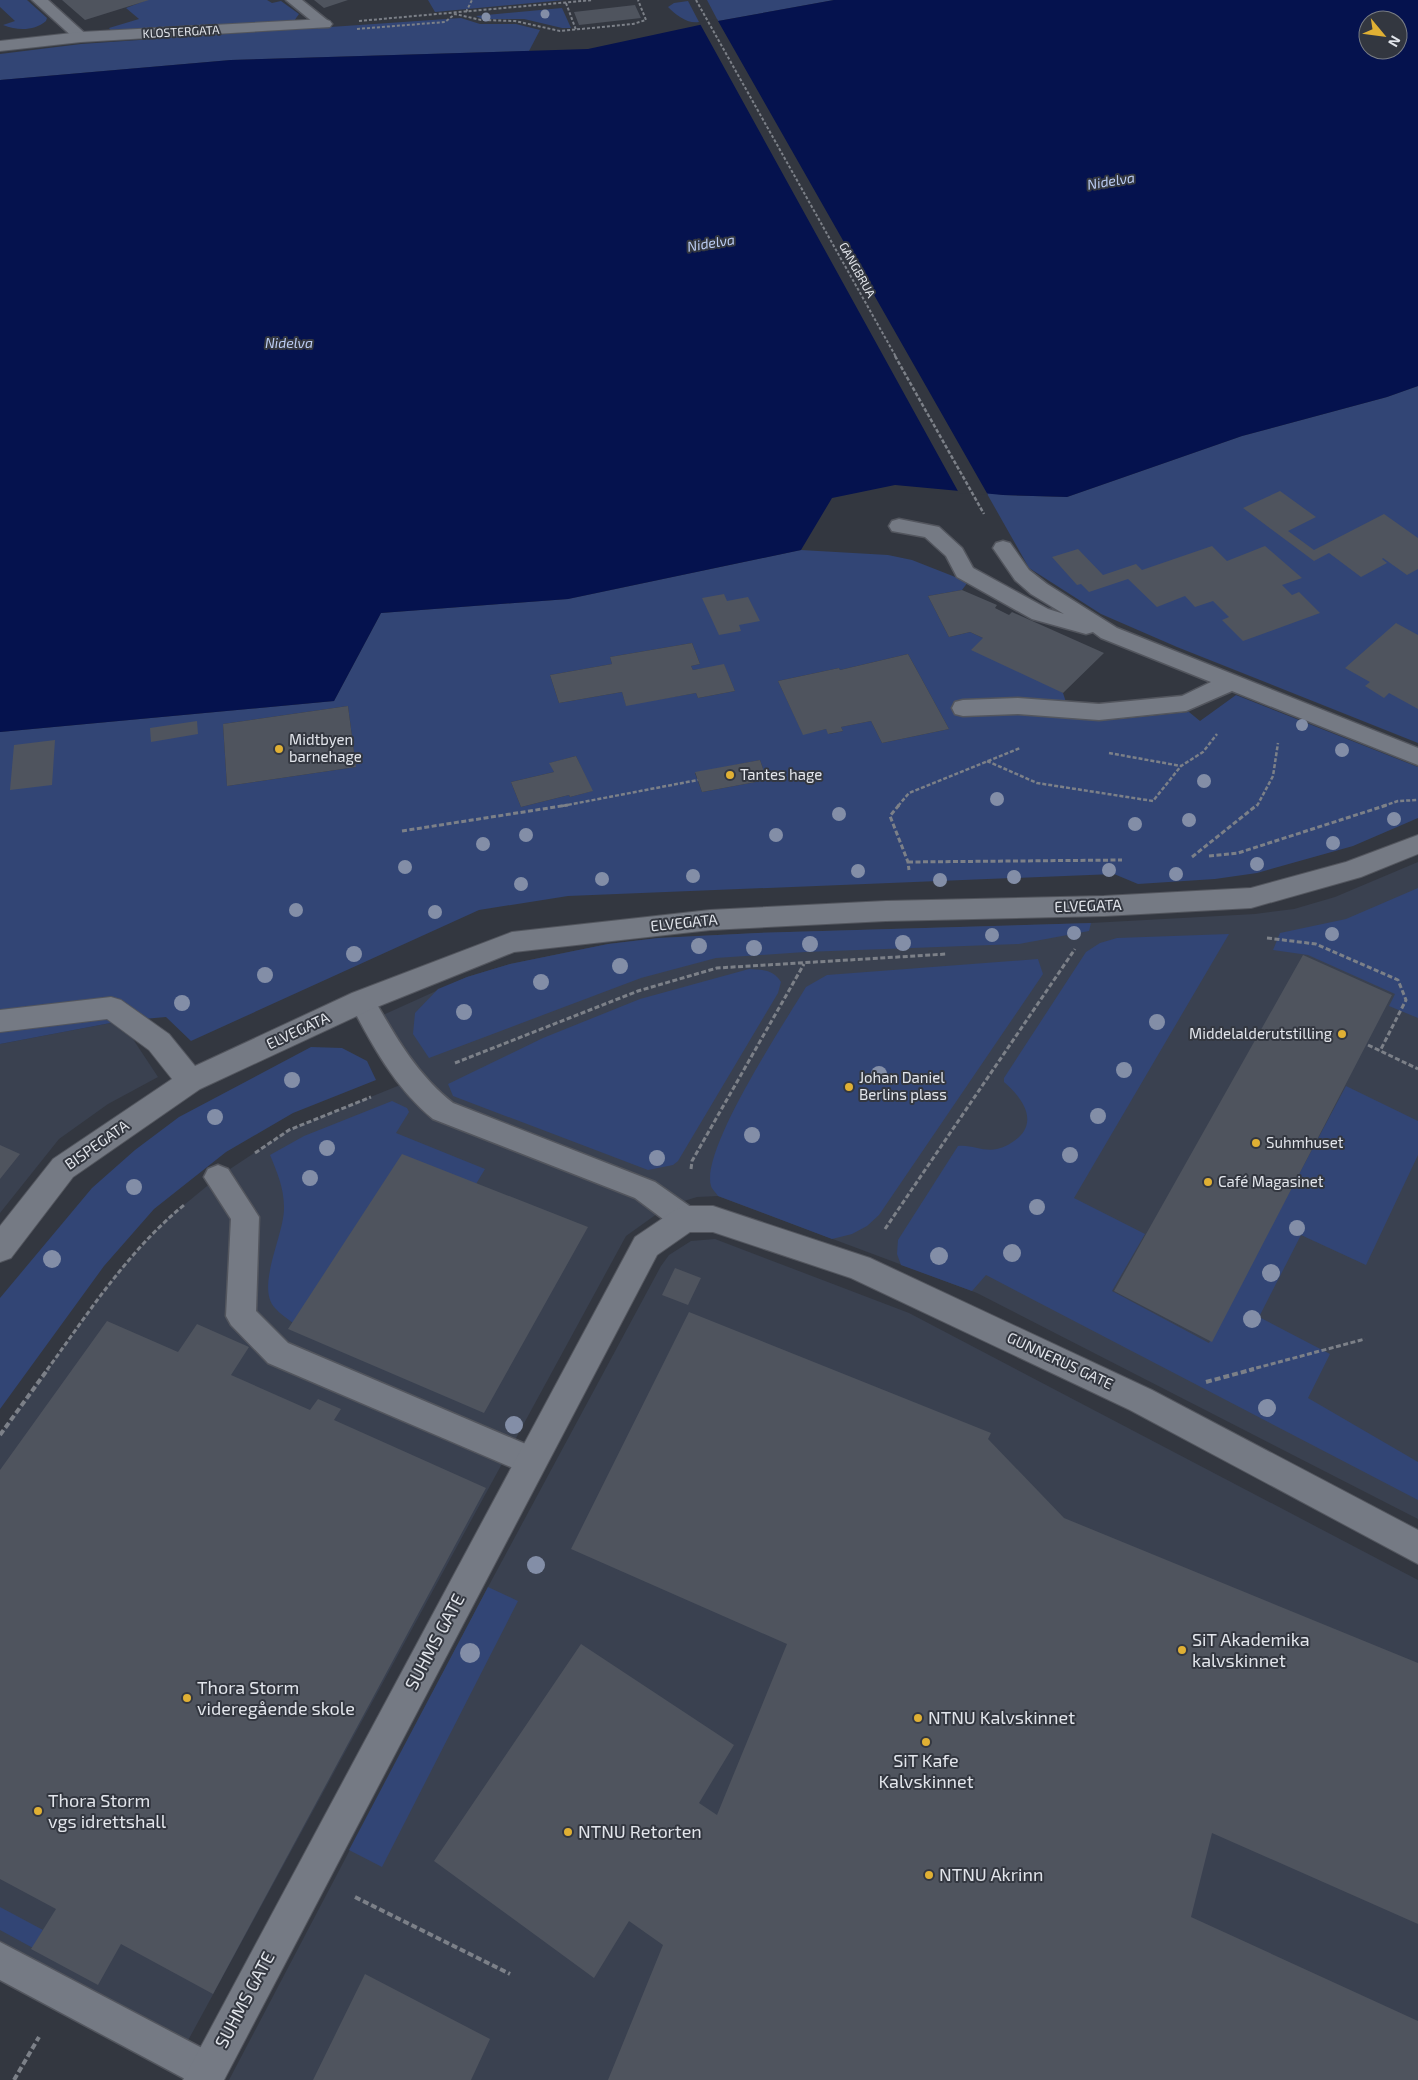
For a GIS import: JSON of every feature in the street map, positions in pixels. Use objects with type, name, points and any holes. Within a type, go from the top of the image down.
[{"type":"street","name":"KLOSTERGATA","points":[[0,46],[81,38],[324,24]]},
{"type":"street","name":"ELVEGATA","points":[[190,1081],[362,1001],[512,942],[710,920],[886,911],[1104,906],[1251,898],[1352,870],[1418,844]]},
{"type":"street","points":[[0,1021],[111,1008],[159,1042],[190,1081]]},
{"type":"street","name":"BISPEGATA","points":[[0,1249],[63,1168],[190,1081]]},
{"type":"street","name":"GUNNERUS GATE","points":[[685,1219],[713,1218],[859,1267],[1141,1400],[1418,1548]]},
{"type":"street","name":"SUHMS GATE","points":[[205,2076],[646,1246],[685,1219]]},
{"type":"lane","points":[[39,0],[81,38]]},
{"type":"lane","points":[[293,0],[324,24]]},
{"type":"lane","points":[[898,526],[932,532],[955,553],[964,572],[1040,614],[1108,633],[1418,757]]},
{"type":"lane","points":[[1003,548],[1022,575],[1039,589],[1108,633]]},
{"type":"lane","points":[[963,708],[1018,706],[1099,712],[1186,704],[1239,685]]},
{"type":"lane","points":[[362,1001],[410,1080],[426,1098],[443,1111],[645,1190],[685,1219]]},
{"type":"lane","points":[[218,1177],[245,1217],[241,1316],[278,1354],[531,1461]]},
{"type":"lane","points":[[0,1960],[205,2076]]},
{"type":"path","points":[[466,13],[472,0]]},
{"type":"path","points":[[324,24],[455,14],[593,0]]},
{"type":"path","points":[[455,14],[481,20],[515,21],[560,30],[576,30],[632,24],[646,20],[638,0]]},
{"type":"path","name":"GANGBRUA","points":[[696,0],[1003,548]]},
{"type":"path","points":[[566,3],[576,30]]},
{"type":"path","points":[[986,760],[1037,782],[1153,801],[1181,766],[1203,752],[1226,722],[1239,685]]},
{"type":"path","points":[[1192,857],[1256,807],[1273,776],[1278,742]]},
{"type":"path","points":[[832,962],[912,888],[908,862],[890,816],[909,793],[1028,744]]},
{"type":"path","points":[[1104,753],[1181,766]]},
{"type":"path","points":[[402,830],[524,813],[698,780]]},
{"type":"path","points":[[1183,858],[1238,853],[1398,801],[1418,800]]},
{"type":"path","points":[[908,862],[1125,860]]},
{"type":"path","points":[[1251,898],[1267,938],[1316,944],[1398,980],[1406,1000],[1380,1050]]},
{"type":"path","points":[[859,1267],[1077,946],[1067,947]]},
{"type":"path","points":[[0,1435],[118,1272],[167,1219],[218,1177],[289,1130],[410,1080],[647,988],[718,968],[950,954]]},
{"type":"path","points":[[685,1219],[692,1161],[804,964]]},
{"type":"path","points":[[1368,1045],[1418,1068]]},
{"type":"path","points":[[1141,1400],[1365,1339]]},
{"type":"path","points":[[352,1895],[510,1974]]},
{"type":"shaded area","points":[[0,0],[27,0],[47,18],[46,21],[36,27],[26,29],[3,25],[15,21],[0,7]]},
{"type":"shaded area","points":[[147,0],[267,0],[272,3],[281,1],[299,14],[294,21],[112,32],[109,28],[139,19],[126,8]]},
{"type":"shaded area","points":[[428,0],[564,0],[435,12]]},
{"type":"shaded area","points":[[707,0],[834,0],[718,21]]},
{"type":"shaded area","points":[[688,1],[699,22],[690,22],[678,16],[668,7],[674,3]]},
{"type":"shaded area","points":[[562,8],[571,28],[562,28],[524,19],[482,19],[476,16]]},
{"type":"shaded area","points":[[461,18],[480,24],[516,24],[540,30],[529,51],[231,60],[0,80],[0,54],[81,44]]},
{"type":"shaded area","points":[[1418,386],[1418,743],[1177,647],[1101,614],[1029,568],[986,492],[1003,495],[1067,497],[1242,436],[1387,397]]},
{"type":"shaded area","points":[[801,550],[888,555],[912,560],[968,582],[962,590],[928,596],[949,637],[970,632],[983,638],[1063,693],[1070,714],[1111,720],[1189,712],[1200,721],[1236,695],[1418,767],[1418,818],[1353,846],[1257,873],[1215,879],[1138,884],[1114,874],[568,896],[479,910],[191,1041],[166,1017],[121,1021],[0,1044],[0,732],[334,701],[381,613],[568,599]],"holes":[[[692,643],[700,664],[691,666],[693,670],[724,665],[735,691],[698,698],[696,693],[626,705],[622,692],[559,703],[550,675],[612,664],[610,657]],[[908,654],[949,729],[882,743],[871,721],[841,727],[843,731],[829,734],[826,729],[803,734],[778,681],[839,668],[840,670]],[[348,706],[356,767],[227,786],[223,724]],[[576,756],[592,791],[521,807],[511,782],[554,772],[550,763]],[[760,760],[767,780],[702,792],[695,773]]]},
{"type":"shaded area","points":[[1418,862],[1418,1519],[977,1293],[718,1196],[697,1197],[668,1206],[626,1236],[179,2057],[0,1960],[0,1435],[118,1272],[167,1219],[218,1177],[289,1130],[410,1081],[372,1020],[467,977],[510,964],[608,944],[658,938],[757,933],[1091,923],[1255,914],[1294,909],[1335,897]]},
{"type":"shaded area","points":[[1418,888],[1418,1018],[1389,1006],[1395,994],[1308,955],[1273,950],[1280,933],[1346,919]]},
{"type":"shaded area","points":[[1091,923],[1089,931],[1019,944],[805,952],[716,958],[641,978],[429,1058],[413,1034],[415,1013],[438,989],[467,977],[510,964],[608,944],[658,938],[757,933]]},
{"type":"shaded area","points":[[1229,934],[1074,1198],[1145,1234],[1112,1291],[1209,1343],[1346,1086],[1418,1121],[1418,1155],[1366,1265],[1301,1235],[1259,1317],[1330,1354],[1308,1398],[1418,1462],[1418,1500],[986,1275],[972,1291],[901,1265],[897,1254],[898,1240],[958,1146],[987,1150],[997,1149],[1013,1142],[1024,1131],[1027,1123],[1025,1108],[1016,1094],[1004,1082],[1004,1078],[1086,952],[1100,943],[1117,938]]},
{"type":"shaded area","points":[[1038,959],[1043,974],[879,1215],[867,1226],[852,1234],[832,1239],[718,1196],[713,1190],[711,1186],[711,1169],[718,1145],[731,1116],[746,1086],[806,987],[827,975]]},
{"type":"shaded area","points":[[749,969],[771,972],[781,982],[778,993],[678,1161],[673,1165],[648,1170],[453,1096],[448,1084],[543,1038],[640,999]]},
{"type":"shaded area","points":[[121,1021],[158,1077],[108,1104],[59,1139],[0,1213],[0,1044]]},
{"type":"shaded area","points":[[311,1047],[342,1048],[367,1061],[376,1080],[293,1113],[226,1152],[154,1209],[104,1266],[0,1409],[0,1298],[92,1188],[135,1150],[179,1117]]},
{"type":"shaded area","points":[[392,1101],[407,1108],[409,1112],[396,1133],[485,1169],[476,1184],[293,1323],[275,1308],[270,1299],[268,1287],[269,1274],[284,1207],[278,1174],[270,1155],[304,1136]]},
{"type":"shaded area","name":"NTNU Kalvskinnet","points":[[715,1239],[909,1313],[1418,1580],[1418,2080],[229,2080],[488,1587],[661,1266],[669,1255],[691,1241]]},
{"type":"shaded area","points":[[488,1587],[518,1601],[382,1867],[349,1850]]},
{"type":"shaded area","points":[[0,1907],[43,1930],[33,1948],[0,1930]]},
{"type":"water","name":"Nidelva","points":[[834,0],[1418,0],[1418,386],[1387,397],[1242,436],[1067,497],[1003,495],[895,485],[832,498],[801,550],[568,599],[381,613],[334,701],[0,732],[0,80],[231,60],[588,49],[718,21]]},
{"type":"pier","points":[[717,19],[988,495],[959,493],[699,22]]},
{"type":"building","points":[[62,0],[149,0],[85,20]]},
{"type":"building","points":[[314,0],[348,0],[324,8]]},
{"type":"building","points":[[635,5],[641,18],[579,25],[574,12]]},
{"type":"building","points":[[1280,491],[1316,517],[1288,531],[1314,550],[1384,514],[1418,538],[1418,569],[1407,575],[1383,558],[1387,563],[1361,577],[1329,553],[1314,561],[1243,508]]},
{"type":"building","points":[[1212,546],[1227,561],[1265,546],[1302,578],[1282,585],[1292,595],[1299,592],[1320,613],[1243,641],[1222,620],[1229,617],[1213,601],[1195,607],[1185,596],[1157,607],[1128,579],[1089,592],[1081,584],[1077,585],[1052,557],[1078,549],[1103,575],[1136,564],[1142,570]]},
{"type":"building","points":[[962,590],[997,605],[995,608],[1009,615],[1012,612],[1104,653],[1063,693],[971,650],[983,638],[970,632],[949,637],[928,596]]},
{"type":"building","points":[[724,594],[727,601],[748,597],[760,621],[739,625],[741,631],[719,635],[702,598]]},
{"type":"building","points":[[1396,623],[1418,635],[1418,709],[1389,693],[1384,698],[1365,686],[1370,682],[1345,668]]},
{"type":"building","points":[[692,643],[700,664],[691,666],[693,670],[724,664],[735,691],[698,698],[696,693],[626,706],[622,692],[559,703],[550,675],[612,664],[610,657]]},
{"type":"building","points":[[908,654],[949,729],[882,743],[871,721],[841,727],[843,731],[828,734],[826,729],[803,735],[778,681],[839,668],[840,670]]},
{"type":"building","points":[[348,706],[356,767],[227,786],[223,724]]},
{"type":"building","points":[[197,721],[198,734],[151,742],[150,728]]},
{"type":"building","points":[[55,740],[52,785],[10,790],[14,745]]},
{"type":"building","points":[[576,756],[593,791],[521,807],[511,782],[554,772],[549,763]]},
{"type":"building","points":[[760,760],[767,780],[702,792],[695,772]]},
{"type":"building","name":"Suhmhuset","points":[[1303,955],[1392,995],[1212,1342],[1114,1291]]},
{"type":"building","points":[[0,1145],[20,1154],[0,1179]]},
{"type":"building","points":[[402,1154],[588,1227],[484,1413],[288,1329]]},
{"type":"building","points":[[675,1268],[701,1278],[688,1305],[662,1295]]},
{"type":"building","name":"NTNU Kalvskinnet","points":[[689,1312],[991,1433],[988,1439],[1064,1518],[1418,1663],[1418,1924],[1212,1833],[1191,1917],[1418,2021],[1418,2080],[608,2080],[663,1945],[629,1921],[594,1978],[434,1861],[581,1644],[734,1745],[699,1803],[717,1815],[787,1644],[571,1549]]},
{"type":"building","name":"Thora Storm videregående skole","points":[[107,1321],[178,1352],[197,1324],[249,1347],[231,1375],[310,1410],[318,1399],[341,1409],[334,1420],[486,1488],[213,1994],[121,1944],[98,1985],[31,1949],[56,1909],[0,1879],[0,1470]]},
{"type":"building","points":[[365,1974],[490,2039],[471,2080],[313,2080]]},
{"type":"place","name":"Midtbyen barnehage","points":[[279,749]]},
{"type":"place","name":"Tantes hage","points":[[730,775]]},
{"type":"place","name":"Middelalderutstilling","points":[[1342,1034]]},
{"type":"place","name":"Johan Daniel Berlins plass","points":[[849,1087]]},
{"type":"place","name":"Suhmhuset","points":[[1256,1143]]},
{"type":"place","name":"Café Magasinet","points":[[1208,1182]]},
{"type":"place","name":"SiT Akademika kalvskinnet","points":[[1182,1650]]},
{"type":"place","name":"Thora Storm videregående skole","points":[[187,1698]]},
{"type":"place","name":"NTNU Kalvskinnet","points":[[918,1718]]},
{"type":"place","name":"SiT Kafe Kalvskinnet","points":[[926,1742]]},
{"type":"place","name":"Thora Storm vgs idrettshall","points":[[38,1811]]},
{"type":"place","name":"NTNU Retorten","points":[[568,1832]]},
{"type":"place","name":"NTNU Akrinn","points":[[929,1875]]}]
